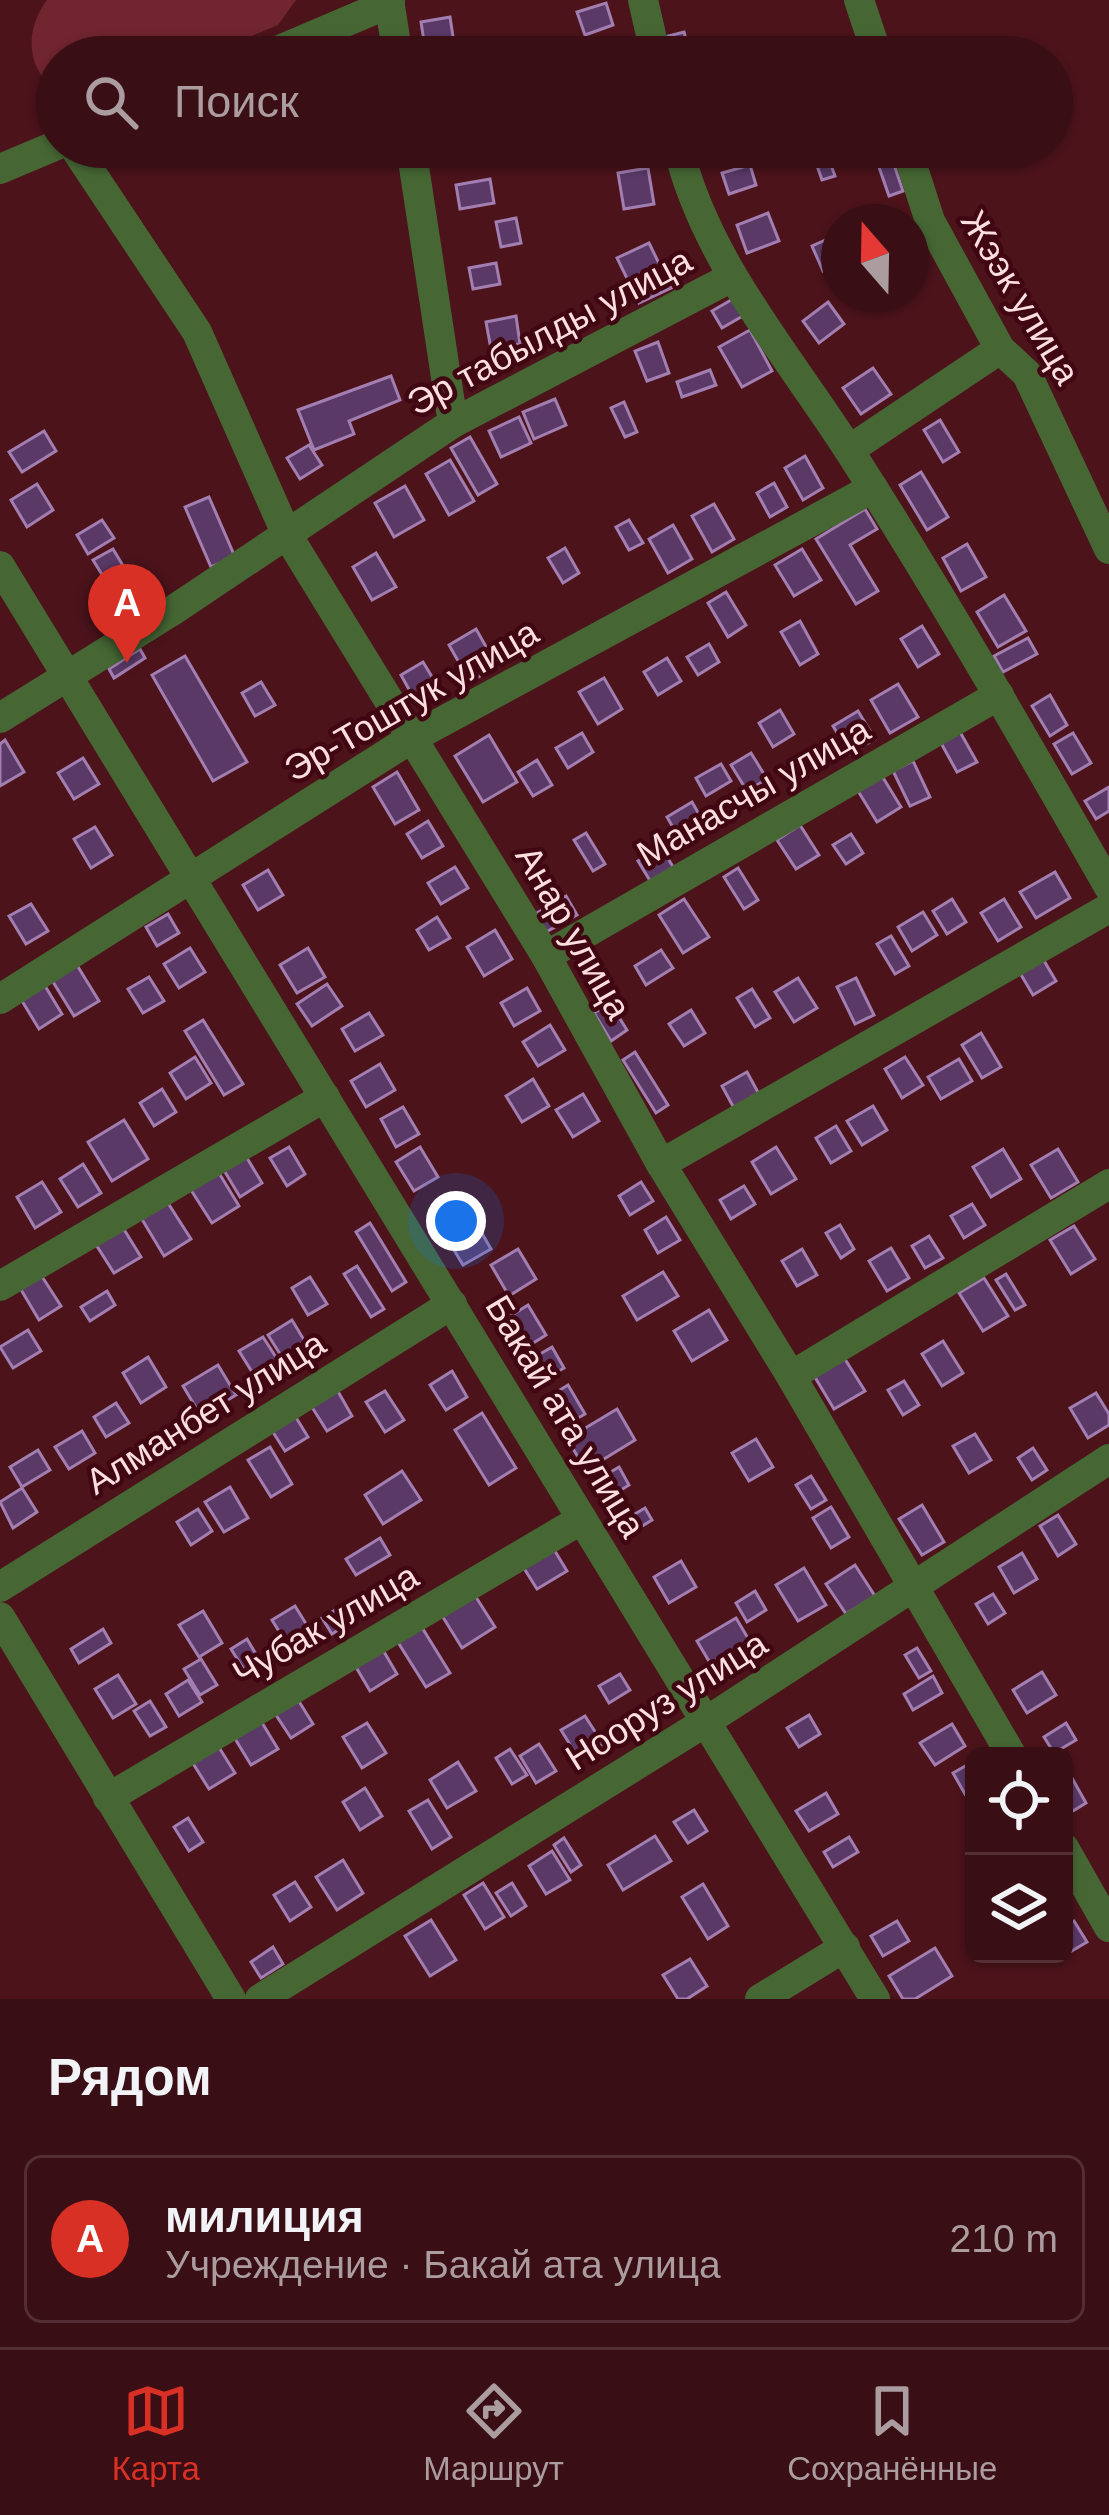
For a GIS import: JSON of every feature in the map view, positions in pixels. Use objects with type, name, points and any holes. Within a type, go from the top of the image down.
[{"type":"street","points":[[643,0],[651,36]]},
{"type":"street","points":[[859,0],[871,36]]},
{"type":"street","points":[[311,36],[389,2],[395,36]]},
{"type":"street","points":[[0,169],[36,154]]},
{"type":"street","name":"Анар улица","points":[[88,168],[196,332],[286,533],[546,956],[661,1164],[791,1376],[1007,1747]]},
{"type":"street","points":[[414,168],[453,423]]},
{"type":"street","name":"Эр табылды улица","points":[[66,677],[453,423],[732,277],[683,168]]},
{"type":"street","name":"Жээк улица","points":[[913,168],[930,221],[1000,349],[1027,374],[1109,549]]},
{"type":"street","points":[[732,277],[873,488],[1109,887]]},
{"type":"street","points":[[849,450],[1000,349]]},
{"type":"street","name":"Эр-Тоштук улица","points":[[0,999],[412,738],[873,488]]},
{"type":"street","name":"Бакай ата улица","points":[[0,566],[875,1999]]},
{"type":"street","points":[[0,718],[66,677]]},
{"type":"street","name":"Манасчы улица","points":[[546,956],[999,695]]},
{"type":"street","points":[[661,1164],[1109,908]]},
{"type":"street","points":[[0,1286],[326,1097]]},
{"type":"street","points":[[791,1376],[1109,1184]]},
{"type":"street","name":"Алманбет улица","points":[[0,1587],[452,1304]]},
{"type":"street","name":"Нооруз улица","points":[[260,1999],[707,1721],[1109,1459]]},
{"type":"street","name":"Чубак улица","points":[[108,1798],[582,1519]]},
{"type":"street","points":[[0,1617],[231,1999]]},
{"type":"street","points":[[1068,1855],[1109,1928]]},
{"type":"street","points":[[760,1999],[845,1947]]},
{"type":"shaded area","points":[[47,0],[296,0],[278,25],[252,36],[36,36],[36,64],[32,35]]},
{"type":"building","points":[[606,3],[613,25],[585,35],[577,12]]},
{"type":"building","points":[[450,17],[453,36],[423,36],[421,22]]},
{"type":"building","points":[[648,168],[654,204],[624,209],[618,173]]},
{"type":"building","points":[[751,168],[756,185],[729,194],[722,173]]},
{"type":"building","points":[[818,168],[832,168],[835,176],[822,180]]},
{"type":"building","points":[[879,168],[895,168],[903,191],[889,196]]},
{"type":"building","points":[[490,179],[494,203],[460,209],[456,185]]},
{"type":"building","points":[[768,213],[779,241],[747,253],[737,225]]},
{"type":"building","points":[[516,218],[521,243],[501,247],[496,222]]},
{"type":"building","points":[[821,242],[821,266],[812,246]]},
{"type":"building","points":[[649,243],[671,288],[639,303],[617,258]]},
{"type":"building","points":[[496,263],[500,284],[473,289],[469,268]]},
{"type":"building","points":[[738,296],[748,313],[722,328],[712,311]]},
{"type":"building","points":[[821,307],[821,312],[835,312],[844,324],[819,343],[803,321]]},
{"type":"building","points":[[516,316],[520,344],[491,349],[486,322]]},
{"type":"building","points":[[750,330],[772,371],[742,387],[719,347]]},
{"type":"building","points":[[658,342],[669,373],[647,381],[635,351]]},
{"type":"building","points":[[873,368],[891,394],[861,414],[843,388]]},
{"type":"building","points":[[710,370],[716,385],[682,397],[677,382]]},
{"type":"building","points":[[391,376],[400,400],[349,421],[354,434],[314,450],[298,410]]},
{"type":"building","points":[[555,399],[566,425],[534,439],[523,412]]},
{"type":"building","points":[[624,402],[637,432],[625,437],[611,408]]},
{"type":"building","points":[[519,417],[531,443],[501,457],[489,431]]},
{"type":"building","points":[[940,420],[959,452],[943,462],[924,430]]},
{"type":"building","points":[[44,431],[56,451],[22,472],[9,452]]},
{"type":"building","points":[[470,437],[497,484],[478,495],[451,448]]},
{"type":"building","points":[[309,445],[322,465],[300,479],[287,458]]},
{"type":"building","points":[[805,456],[823,488],[803,500],[785,468]]},
{"type":"building","points":[[450,460],[474,501],[449,515],[426,474]]},
{"type":"building","points":[[921,472],[948,517],[927,530],[900,485]]},
{"type":"building","points":[[774,483],[787,507],[770,517],[757,493]]},
{"type":"building","points":[[37,484],[53,510],[27,527],[11,500]]},
{"type":"building","points":[[405,486],[424,520],[394,537],[375,503]]},
{"type":"building","points":[[209,497],[235,557],[211,567],[185,507]]},
{"type":"building","points":[[714,504],[734,539],[712,552],[692,516]]},
{"type":"building","points":[[865,509],[877,529],[850,545],[878,591],[856,604],[816,539]]},
{"type":"building","points":[[102,520],[114,538],[88,554],[77,535]]},
{"type":"building","points":[[629,520],[643,543],[629,550],[616,527]]},
{"type":"building","points":[[673,525],[692,559],[668,573],[649,539]]},
{"type":"building","points":[[967,544],[986,577],[961,591],[943,558]]},
{"type":"building","points":[[565,548],[579,573],[563,583],[548,558]]},
{"type":"building","points":[[113,549],[125,569],[106,581],[93,560]]},
{"type":"building","points":[[802,549],[821,580],[794,596],[775,565]]},
{"type":"building","points":[[376,553],[396,587],[372,600],[353,567]]},
{"type":"building","points":[[726,592],[746,625],[728,637],[708,603]]},
{"type":"building","points":[[1004,595],[1026,631],[998,647],[977,612]]},
{"type":"building","points":[[800,621],[818,654],[800,665],[781,632]]},
{"type":"building","points":[[922,626],[939,654],[918,667],[901,639]]},
{"type":"building","points":[[476,629],[497,666],[470,682],[449,645]]},
{"type":"building","points":[[1028,638],[1037,654],[1003,672],[994,656]]},
{"type":"building","points":[[709,644],[719,662],[698,675],[687,657]]},
{"type":"building","points":[[140,649],[145,658],[114,678],[109,669]]},
{"type":"building","points":[[185,656],[247,762],[213,781],[152,675]]},
{"type":"building","points":[[667,658],[681,681],[658,695],[644,672]]},
{"type":"building","points":[[423,662],[440,690],[417,704],[401,675]]},
{"type":"building","points":[[604,678],[622,709],[598,724],[579,692]]},
{"type":"building","points":[[261,682],[275,705],[255,716],[242,693]]},
{"type":"building","points":[[898,684],[918,717],[890,733],[871,700]]},
{"type":"building","points":[[1050,695],[1067,725],[1050,736],[1032,706]]},
{"type":"building","points":[[780,710],[794,734],[773,747],[759,723]]},
{"type":"building","points":[[858,711],[875,739],[850,754],[833,726]]},
{"type":"building","points":[[960,732],[977,762],[957,772],[941,743]]},
{"type":"building","points":[[582,733],[593,752],[568,768],[556,748]]},
{"type":"building","points":[[1073,733],[1091,763],[1072,774],[1054,744]]},
{"type":"building","points":[[489,735],[517,782],[483,802],[455,756]]},
{"type":"building","points":[[5,740],[24,772],[0,786],[0,744]]},
{"type":"building","points":[[751,753],[767,779],[747,791],[731,765]]},
{"type":"building","points":[[83,758],[99,784],[74,799],[58,773]]},
{"type":"building","points":[[537,760],[552,785],[533,796],[518,772]]},
{"type":"building","points":[[913,761],[930,797],[910,806],[893,771]]},
{"type":"building","points":[[721,764],[731,781],[706,796],[696,778]]},
{"type":"building","points":[[397,772],[419,810],[395,824],[373,787]]},
{"type":"building","points":[[882,776],[901,807],[877,822],[858,791]]},
{"type":"building","points":[[1109,787],[1109,811],[1096,819],[1085,801]]},
{"type":"building","points":[[692,802],[708,830],[683,845],[667,817]]},
{"type":"building","points":[[428,821],[443,846],[422,858],[407,834]]},
{"type":"building","points":[[800,825],[819,855],[796,869],[777,840]]},
{"type":"building","points":[[95,827],[112,855],[91,868],[74,839]]},
{"type":"building","points":[[586,833],[605,864],[593,871],[574,840]]},
{"type":"building","points":[[851,834],[863,853],[846,864],[833,845]]},
{"type":"building","points":[[661,847],[675,870],[652,884],[638,861]]},
{"type":"building","points":[[455,867],[468,888],[441,904],[428,883]]},
{"type":"building","points":[[738,868],[758,900],[744,909],[724,877]]},
{"type":"building","points":[[268,870],[283,895],[258,910],[243,885]]},
{"type":"building","points":[[1055,872],[1070,898],[1036,918],[1020,892]]},
{"type":"building","points":[[566,896],[577,915],[546,932],[535,914]]},
{"type":"building","points":[[684,899],[709,937],[683,953],[659,915]]},
{"type":"building","points":[[952,899],[966,922],[947,934],[933,911]]},
{"type":"building","points":[[1004,899],[1021,927],[998,941],[981,913]]},
{"type":"building","points":[[31,904],[48,931],[26,944],[9,916]]},
{"type":"building","points":[[923,912],[937,935],[912,951],[898,927]]},
{"type":"building","points":[[168,914],[179,933],[157,946],[146,927]]},
{"type":"building","points":[[437,917],[450,938],[429,950],[417,930]]},
{"type":"building","points":[[495,930],[512,959],[484,976],[467,947]]},
{"type":"building","points":[[891,936],[909,966],[895,974],[877,944]]},
{"type":"building","points":[[190,948],[205,972],[179,988],[164,964]]},
{"type":"building","points":[[308,948],[325,977],[297,993],[280,965]]},
{"type":"building","points":[[661,950],[673,968],[646,985],[635,966]]},
{"type":"building","points":[[1040,954],[1056,981],[1033,995],[1017,968]]},
{"type":"building","points":[[75,962],[99,1001],[74,1016],[50,977]]},
{"type":"building","points":[[149,977],[164,1001],[143,1013],[128,989]]},
{"type":"building","points":[[798,978],[817,1008],[794,1022],[775,992]]},
{"type":"building","points":[[856,978],[874,1015],[855,1024],[837,987]]},
{"type":"building","points":[[42,981],[62,1014],[39,1029],[19,996]]},
{"type":"building","points":[[327,984],[342,1006],[312,1026],[297,1004]]},
{"type":"building","points":[[527,988],[540,1011],[514,1026],[501,1003]]},
{"type":"building","points":[[752,989],[770,1018],[755,1027],[737,998]]},
{"type":"building","points":[[610,1003],[627,1030],[611,1041],[594,1013]]},
{"type":"building","points":[[691,1010],[705,1033],[684,1046],[669,1024]]},
{"type":"building","points":[[369,1013],[383,1035],[355,1051],[342,1029]]},
{"type":"building","points":[[203,1020],[243,1084],[224,1095],[185,1031]]},
{"type":"building","points":[[550,1025],[565,1050],[538,1066],[523,1042]]},
{"type":"building","points":[[981,1033],[1001,1067],[982,1078],[962,1045]]},
{"type":"building","points":[[635,1052],[668,1105],[656,1113],[623,1060]]},
{"type":"building","points":[[195,1057],[211,1083],[186,1099],[170,1073]]},
{"type":"building","points":[[905,1057],[923,1085],[902,1098],[885,1069]]},
{"type":"building","points":[[959,1059],[972,1081],[941,1099],[928,1077]]},
{"type":"building","points":[[380,1064],[395,1090],[366,1107],[351,1081]]},
{"type":"building","points":[[747,1072],[760,1096],[735,1110],[722,1086]]},
{"type":"building","points":[[533,1079],[549,1106],[522,1122],[506,1096]]},
{"type":"building","points":[[162,1089],[176,1112],[154,1126],[140,1103]]},
{"type":"building","points":[[583,1094],[599,1121],[573,1137],[556,1110]]},
{"type":"building","points":[[873,1106],[887,1130],[862,1145],[847,1121]]},
{"type":"building","points":[[403,1107],[419,1134],[396,1147],[381,1119]]},
{"type":"building","points":[[124,1120],[148,1159],[112,1181],[88,1142]]},
{"type":"building","points":[[836,1126],[851,1151],[831,1163],[816,1138]]},
{"type":"building","points":[[289,1147],[305,1174],[287,1186],[270,1158]]},
{"type":"building","points":[[420,1147],[438,1177],[414,1191],[396,1162]]},
{"type":"building","points":[[776,1147],[796,1179],[771,1194],[752,1162]]},
{"type":"building","points":[[1003,1149],[1021,1179],[991,1197],[973,1167]]},
{"type":"building","points":[[1058,1149],[1078,1182],[1051,1198],[1031,1165]]},
{"type":"building","points":[[244,1153],[262,1183],[240,1197],[222,1167]]},
{"type":"building","points":[[83,1164],[101,1193],[78,1207],[60,1179]]},
{"type":"building","points":[[219,1173],[239,1206],[212,1223],[191,1190]]},
{"type":"building","points":[[42,1182],[61,1212],[35,1228],[17,1197]]},
{"type":"building","points":[[641,1182],[653,1201],[630,1215],[619,1196]]},
{"type":"building","points":[[744,1186],[755,1204],[731,1219],[720,1200]]},
{"type":"building","points":[[166,1200],[191,1239],[164,1256],[140,1216]]},
{"type":"building","points":[[445,1202],[459,1225],[444,1234],[430,1211]]},
{"type":"building","points":[[972,1204],[985,1225],[964,1238],[951,1216]]},
{"type":"building","points":[[666,1217],[680,1240],[658,1253],[645,1230]]},
{"type":"building","points":[[120,1223],[141,1257],[114,1273],[93,1240]]},
{"type":"building","points":[[370,1223],[406,1282],[392,1291],[356,1232]]},
{"type":"building","points":[[476,1223],[491,1249],[463,1265],[448,1240]]},
{"type":"building","points":[[840,1225],[854,1249],[841,1258],[826,1233]]},
{"type":"building","points":[[1074,1226],[1095,1259],[1071,1274],[1050,1240]]},
{"type":"building","points":[[929,1236],[943,1258],[925,1268],[912,1246]]},
{"type":"building","points":[[891,1248],[909,1278],[887,1291],[869,1261]]},
{"type":"building","points":[[518,1249],[536,1279],[509,1296],[491,1265]]},
{"type":"building","points":[[802,1249],[817,1275],[797,1286],[782,1261]]},
{"type":"building","points":[[357,1266],[384,1309],[371,1317],[344,1274]]},
{"type":"building","points":[[663,1272],[678,1296],[637,1320],[623,1296]]},
{"type":"building","points":[[1006,1274],[1025,1305],[1015,1310],[996,1280]]},
{"type":"building","points":[[41,1275],[61,1306],[39,1320],[20,1288]]},
{"type":"building","points":[[310,1277],[327,1304],[308,1315],[292,1288]]},
{"type":"building","points":[[984,1278],[1008,1316],[983,1331],[959,1293]]},
{"type":"building","points":[[107,1291],[115,1305],[90,1321],[81,1307]]},
{"type":"building","points":[[528,1305],[546,1335],[519,1352],[501,1322]]},
{"type":"building","points":[[709,1310],[727,1340],[692,1361],[674,1331]]},
{"type":"building","points":[[292,1320],[310,1350],[287,1365],[268,1335]]},
{"type":"building","points":[[28,1330],[41,1351],[13,1368],[0,1347]]},
{"type":"building","points":[[263,1337],[281,1365],[257,1380],[239,1351]]},
{"type":"building","points":[[943,1341],[963,1373],[942,1386],[922,1354]]},
{"type":"building","points":[[552,1347],[564,1368],[540,1382],[528,1361]]},
{"type":"building","points":[[843,1356],[865,1391],[834,1409],[813,1374]]},
{"type":"building","points":[[148,1357],[166,1387],[141,1403],[123,1373]]},
{"type":"building","points":[[218,1365],[236,1395],[201,1416],[183,1386]]},
{"type":"building","points":[[452,1371],[467,1397],[446,1410],[430,1385]]},
{"type":"building","points":[[904,1381],[919,1405],[903,1415],[888,1390]]},
{"type":"building","points":[[568,1385],[585,1414],[564,1426],[547,1398]]},
{"type":"building","points":[[336,1388],[352,1416],[327,1431],[310,1404]]},
{"type":"building","points":[[385,1391],[404,1420],[385,1432],[366,1402]]},
{"type":"building","points":[[1096,1393],[1109,1414],[1109,1425],[1088,1438],[1070,1408]]},
{"type":"building","points":[[116,1403],[129,1423],[106,1437],[94,1417]]},
{"type":"building","points":[[617,1409],[635,1440],[586,1470],[567,1439]]},
{"type":"building","points":[[292,1411],[308,1437],[285,1451],[269,1426]]},
{"type":"building","points":[[482,1413],[516,1468],[489,1485],[455,1430]]},
{"type":"building","points":[[82,1431],[95,1453],[69,1469],[55,1447]]},
{"type":"building","points":[[975,1434],[991,1460],[969,1473],[953,1446]]},
{"type":"building","points":[[756,1439],[773,1467],[749,1481],[732,1453]]},
{"type":"building","points":[[270,1447],[292,1484],[271,1497],[248,1460]]},
{"type":"building","points":[[1033,1448],[1047,1470],[1032,1480],[1018,1458]]},
{"type":"building","points":[[38,1450],[50,1470],[22,1487],[10,1467]]},
{"type":"building","points":[[619,1467],[629,1485],[605,1500],[594,1482]]},
{"type":"building","points":[[402,1471],[421,1500],[383,1524],[365,1495]]},
{"type":"building","points":[[811,1476],[826,1500],[811,1509],[796,1485]]},
{"type":"building","points":[[230,1487],[248,1518],[224,1532],[205,1502]]},
{"type":"building","points":[[22,1488],[37,1512],[13,1528],[0,1502]]},
{"type":"building","points":[[922,1505],[944,1542],[922,1555],[899,1519]]},
{"type":"building","points":[[831,1507],[849,1537],[831,1548],[813,1518]]},
{"type":"building","points":[[645,1508],[652,1520],[631,1533],[623,1521]]},
{"type":"building","points":[[198,1509],[212,1531],[191,1545],[177,1522]]},
{"type":"building","points":[[1058,1515],[1076,1544],[1058,1556],[1040,1526]]},
{"type":"building","points":[[380,1538],[390,1555],[356,1575],[346,1559]]},
{"type":"building","points":[[550,1543],[567,1571],[537,1589],[520,1562]]},
{"type":"building","points":[[1022,1553],[1037,1579],[1014,1593],[999,1567]]},
{"type":"building","points":[[681,1561],[696,1587],[669,1603],[654,1577]]},
{"type":"building","points":[[855,1565],[875,1596],[846,1614],[826,1584]]},
{"type":"building","points":[[804,1568],[826,1605],[798,1621],[776,1585]]},
{"type":"building","points":[[755,1591],[766,1610],[747,1622],[736,1603]]},
{"type":"building","points":[[474,1594],[495,1627],[462,1648],[441,1614]]},
{"type":"building","points":[[993,1594],[1005,1613],[988,1624],[976,1604]]},
{"type":"building","points":[[345,1604],[355,1620],[332,1634],[322,1618]]},
{"type":"building","points":[[295,1606],[313,1635],[290,1649],[272,1620]]},
{"type":"building","points":[[203,1611],[222,1643],[199,1657],[179,1625]]},
{"type":"building","points":[[736,1618],[752,1645],[713,1668],[697,1641]]},
{"type":"building","points":[[418,1621],[450,1673],[426,1687],[394,1636]]},
{"type":"building","points":[[103,1629],[111,1643],[79,1663],[71,1649]]},
{"type":"building","points":[[247,1639],[263,1666],[248,1676],[231,1649]]},
{"type":"building","points":[[380,1645],[397,1674],[370,1691],[353,1662]]},
{"type":"building","points":[[917,1648],[931,1671],[919,1678],[905,1655]]},
{"type":"building","points":[[201,1659],[217,1685],[200,1695],[184,1669]]},
{"type":"building","points":[[1042,1672],[1056,1695],[1027,1713],[1013,1690]]},
{"type":"building","points":[[620,1674],[630,1690],[609,1703],[599,1686]]},
{"type":"building","points":[[118,1675],[136,1704],[113,1718],[95,1689]]},
{"type":"building","points":[[933,1676],[942,1693],[913,1710],[904,1694]]},
{"type":"building","points":[[188,1680],[202,1702],[179,1716],[166,1694]]},
{"type":"building","points":[[295,1695],[313,1724],[291,1738],[272,1709]]},
{"type":"building","points":[[150,1701],[166,1727],[150,1736],[134,1711]]},
{"type":"building","points":[[809,1715],[820,1734],[799,1747],[787,1728]]},
{"type":"building","points":[[585,1716],[603,1744],[579,1759],[561,1730]]},
{"type":"building","points":[[261,1721],[278,1749],[251,1765],[234,1737]]},
{"type":"building","points":[[367,1723],[386,1753],[362,1768],[343,1737]]},
{"type":"building","points":[[1066,1723],[1076,1740],[1064,1747],[1050,1747],[1044,1737]]},
{"type":"building","points":[[952,1724],[965,1746],[935,1765],[920,1743]]},
{"type":"building","points":[[215,1741],[235,1773],[209,1789],[189,1757]]},
{"type":"building","points":[[539,1744],[556,1771],[536,1783],[520,1756]]},
{"type":"building","points":[[510,1749],[527,1775],[512,1784],[496,1758]]},
{"type":"building","points":[[458,1762],[476,1791],[447,1808],[430,1780]]},
{"type":"building","points":[[965,1766],[965,1794],[953,1773]]},
{"type":"building","points":[[1073,1780],[1086,1803],[1073,1811]]},
{"type":"building","points":[[365,1788],[382,1816],[360,1830],[343,1802]]},
{"type":"building","points":[[826,1793],[838,1814],[809,1831],[796,1811]]},
{"type":"building","points":[[428,1800],[451,1837],[432,1849],[409,1811]]},
{"type":"building","points":[[694,1810],[707,1831],[688,1843],[674,1822]]},
{"type":"building","points":[[188,1818],[203,1842],[189,1851],[174,1827]]},
{"type":"building","points":[[655,1836],[671,1861],[623,1890],[608,1865]]},
{"type":"building","points":[[849,1837],[858,1852],[833,1867],[824,1852]]},
{"type":"building","points":[[564,1838],[581,1865],[571,1872],[554,1845]]},
{"type":"building","points":[[552,1851],[570,1880],[546,1894],[529,1866]]},
{"type":"building","points":[[343,1860],[363,1893],[337,1910],[316,1877]]},
{"type":"building","points":[[295,1882],[311,1907],[290,1921],[274,1895]]},
{"type":"building","points":[[483,1883],[504,1917],[485,1929],[464,1895]]},
{"type":"building","points":[[512,1883],[526,1906],[511,1916],[496,1893]]},
{"type":"building","points":[[703,1884],[728,1926],[708,1939],[682,1897]]},
{"type":"building","points":[[431,1920],[456,1960],[430,1976],[405,1936]]},
{"type":"building","points":[[897,1921],[909,1941],[883,1956],[871,1936]]},
{"type":"building","points":[[1073,1922],[1087,1942],[1073,1950]]},
{"type":"building","points":[[273,1947],[283,1964],[261,1978],[251,1962]]},
{"type":"building","points":[[935,1948],[952,1976],[915,1999],[903,1999],[889,1976]]},
{"type":"building","points":[[690,1959],[707,1986],[687,1999],[678,1999],[663,1975]]},
{"type":"place","name":"милиция","points":[[127,663]]}]
